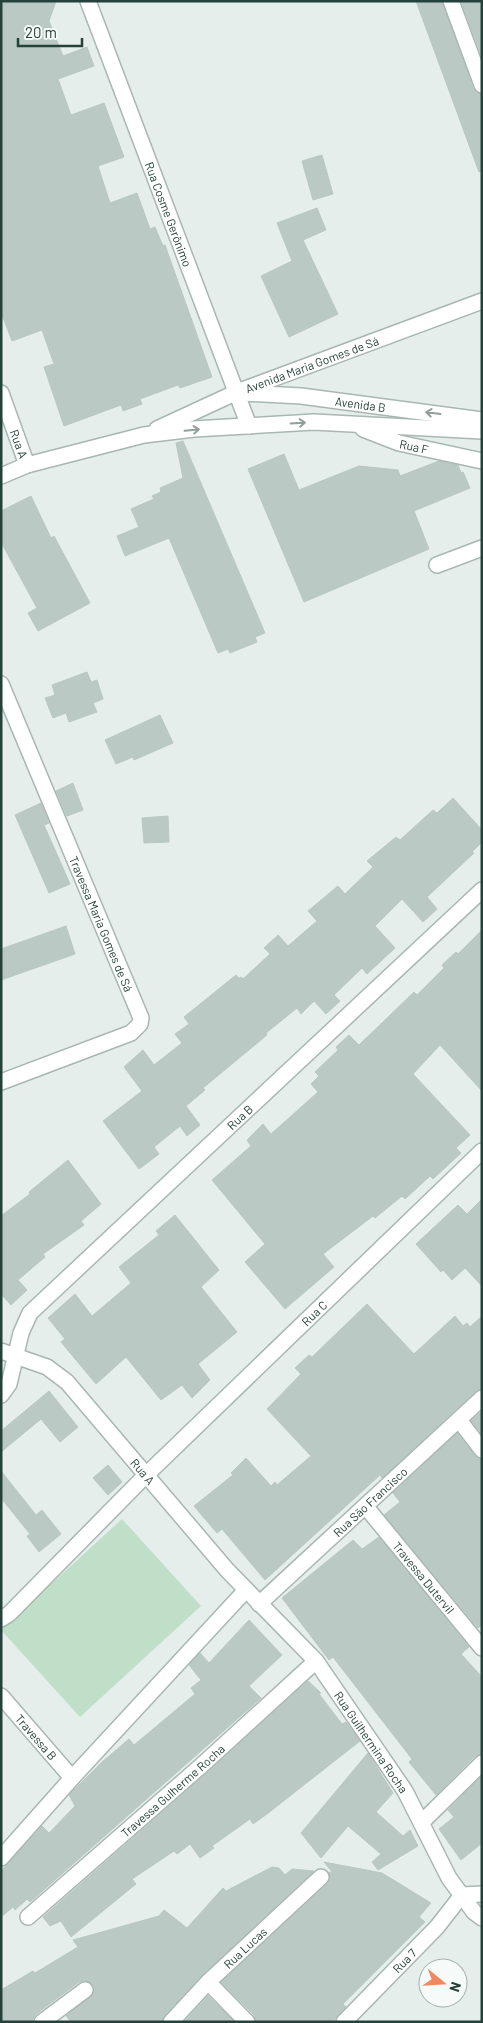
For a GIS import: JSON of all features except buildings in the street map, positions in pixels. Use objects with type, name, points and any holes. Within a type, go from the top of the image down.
[{"type":"street","name":"Rua Cosme Gerônimo","points":[[88,1],[249,426]]},
{"type":"street","points":[[451,1],[482,85]]},
{"type":"street","name":"Avenida Maria Gomes de Sá","points":[[144,435],[237,392],[482,300]]},
{"type":"street","name":"Avenida B","points":[[237,392],[301,396],[482,420]]},
{"type":"street","name":"Rua A","points":[[1,393],[28,465]]},
{"type":"street","name":"Avenida B","points":[[249,426],[314,422],[482,431]]},
{"type":"street","name":"Rua F","points":[[347,423],[399,443],[482,461]]},
{"type":"street","name":"Avenida Maria Gomes de Sá","points":[[1,476],[28,465],[144,435],[194,429],[249,426]]},
{"type":"street","points":[[437,565],[482,548]]},
{"type":"street","name":"Travessa Maria Gomes de Sá","points":[[1,684],[141,1018],[140,1024],[131,1033],[1,1082]]},
{"type":"street","name":"Rua B","points":[[1,1395],[9,1384],[9,1354],[30,1313],[482,890]]},
{"type":"street","name":"Rua C","points":[[1,1619],[9,1614],[59,1565],[146,1475],[482,1152]]},
{"type":"street","name":"Rua A","points":[[9,1354],[46,1367],[67,1382],[259,1604]]},
{"type":"street","name":"Rua São Francisco","points":[[259,1604],[482,1398]]},
{"type":"street","points":[[459,1420],[482,1450]]},
{"type":"street","name":"Travessa Dutervil","points":[[366,1507],[482,1648]]},
{"type":"street","points":[[1,1858],[72,1778],[246,1590]]},
{"type":"street","name":"Rua Guilhermina Rocha","points":[[259,1604],[316,1661],[405,1791],[447,1873],[474,1912],[482,1918]]},
{"type":"street","name":"Travessa Gulherme Rocha","points":[[28,1917],[202,1765],[316,1661]]},
{"type":"street","name":"Travessa B","points":[[1,1696],[72,1778]]},
{"type":"street","points":[[422,1822],[482,1763]]},
{"type":"street","name":"Rua Lucas","points":[[171,2022],[208,1982],[322,1877]]},
{"type":"street","points":[[462,1895],[482,1894]]},
{"type":"street","name":"Rua 7","points":[[344,2022],[437,1927],[462,1895]]},
{"type":"street","points":[[208,1982],[248,2022]]},
{"type":"street","points":[[42,2022],[85,1990]]},
{"type":"green space","points":[[122,1519],[201,1606],[80,1717],[1,1630]]}]
